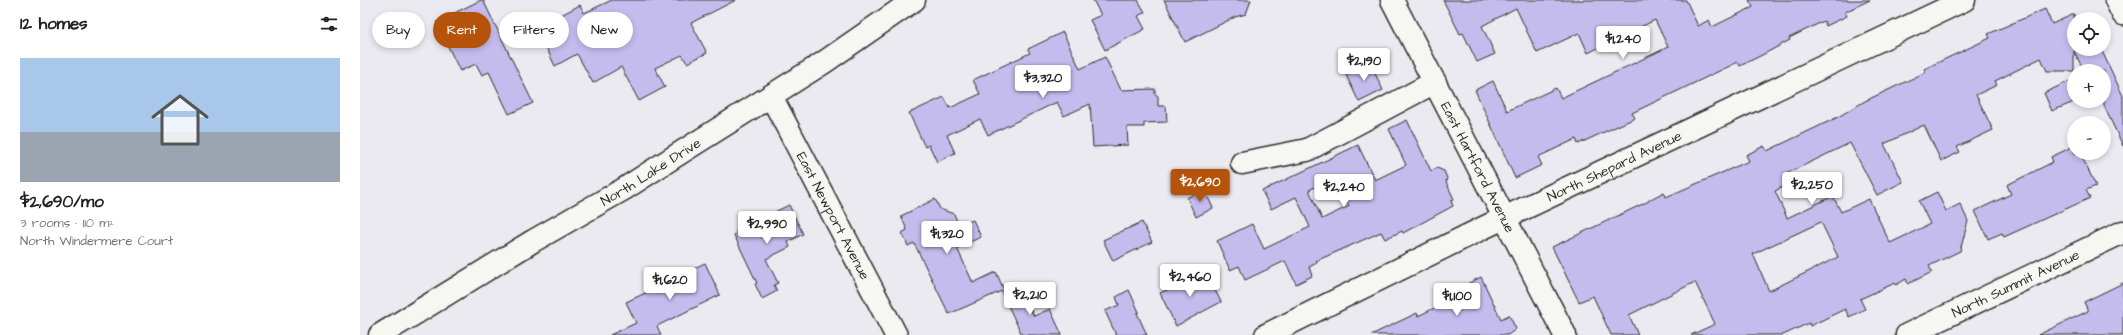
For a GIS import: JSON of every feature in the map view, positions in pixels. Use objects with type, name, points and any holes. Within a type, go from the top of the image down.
[{"type":"street","name":"North Lake Drive","points":[[380,335],[533,241],[624,188],[771,96],[914,0]]},
{"type":"street","name":"East Hartford Avenue","points":[[1392,0],[1506,218],[1565,335]]},
{"type":"street","name":"North Shepard Avenue","points":[[1266,335],[1506,218],[1964,0]]},
{"type":"street","points":[[2116,0],[2123,14]]},
{"type":"street","points":[[1242,163],[1307,150],[1435,82]]},
{"type":"street","name":"East Newport Avenue","points":[[771,96],[896,335]]},
{"type":"street","name":"North Summit Avenue","points":[[1907,335],[2123,232]]},
{"type":"building","points":[[483,0],[489,12],[456,12]]},
{"type":"building","points":[[612,0],[736,0],[691,23],[707,53],[687,63],[682,55],[655,68],[665,87],[639,101],[621,67],[593,83],[577,54],[555,66],[546,48],[569,48],[569,12],[567,12],[580,5],[584,12],[577,12],[577,48],[633,48],[633,12],[586,12]]},
{"type":"building","points":[[1093,0],[1138,0],[1145,12],[1138,16],[1145,29],[1105,50],[1090,20],[1101,15]]},
{"type":"building","points":[[1164,0],[1251,0],[1246,14],[1235,17],[1185,42]]},
{"type":"building","points":[[1443,0],[1686,0],[1698,26],[1709,20],[1712,27],[1753,7],[1749,0],[1870,0],[1845,12],[1847,16],[1826,26],[1824,21],[1789,38],[1790,40],[1740,66],[1738,62],[1632,113],[1635,118],[1578,144],[1576,139],[1538,157],[1542,165],[1515,178],[1475,90],[1493,81],[1507,111],[1556,88],[1561,98],[1668,47],[1655,20],[1588,53],[1579,33],[1537,53],[1516,8],[1482,26],[1495,54],[1477,62],[1463,33],[1460,34]]},
{"type":"building","points":[[2045,9],[2052,24],[2067,17],[2067,56],[2074,56],[2074,64],[2067,64],[2067,71],[2047,71],[2041,58],[1995,81],[1997,85],[1976,95],[1993,130],[1957,147],[1960,152],[1941,161],[1924,125],[1884,144],[1903,182],[1877,195],[1850,143],[1784,175],[1789,184],[1775,191],[1787,218],[1833,196],[1841,212],[1869,199],[1890,243],[1930,224],[1919,201],[1937,192],[1946,211],[1960,204],[1968,221],[1960,251],[1929,266],[1932,272],[1908,284],[1906,279],[1896,285],[1895,283],[1860,299],[1865,309],[1849,317],[1845,309],[1810,326],[1809,323],[1783,335],[1691,335],[1715,324],[1695,282],[1629,315],[1638,335],[1611,335],[1593,296],[1579,302],[1552,247],[1649,201],[1664,192],[1666,197],[1749,161],[1746,155],[1764,146],[1767,151],[1838,117],[1865,101],[1926,72],[1924,69],[1990,38],[1988,34]],"holes":[[[1821,222],[1838,257],[1769,291],[1753,254]]]},
{"type":"building","points":[[491,16],[499,33],[499,48],[506,48],[533,103],[509,114],[489,72],[482,75],[476,64],[460,71],[449,48],[491,48]]},
{"type":"building","points":[[1063,32],[1080,69],[1105,57],[1121,90],[1155,89],[1155,94],[1158,96],[1158,106],[1166,106],[1167,122],[1144,123],[1144,127],[1127,127],[1128,145],[1093,147],[1090,104],[1064,116],[1057,102],[988,135],[980,119],[947,135],[955,153],[937,162],[929,145],[925,147],[909,113],[944,97],[950,108],[980,94],[973,80],[1030,53],[1028,49]]},
{"type":"building","points":[[2076,56],[2104,56],[2108,64],[2080,64]]},
{"type":"building","points":[[1370,63],[1383,90],[1359,102],[1346,75]]},
{"type":"building","points":[[2111,70],[2123,96],[2123,146],[2111,121],[2111,116],[2109,116],[2105,108],[2111,108]]},
{"type":"building","points":[[2067,82],[2067,105],[2052,111],[2044,93]]},
{"type":"building","points":[[1407,120],[1431,171],[1437,168],[1444,171],[1447,178],[1446,182],[1454,199],[1451,201],[1453,206],[1403,233],[1402,231],[1385,239],[1381,232],[1316,261],[1317,263],[1309,267],[1312,276],[1296,284],[1285,261],[1245,280],[1239,266],[1230,270],[1217,241],[1252,224],[1264,249],[1310,227],[1296,197],[1271,209],[1262,191],[1358,145],[1375,180],[1406,165],[1389,129]],"holes":[[[1335,177],[1349,206],[1322,219],[1309,190]]]},
{"type":"building","points":[[2067,149],[2067,160],[2083,160],[2096,186],[2086,190],[2090,198],[2004,237],[2002,233],[1988,239],[1975,211],[2011,194],[2007,185],[2053,162],[2051,157]]},
{"type":"building","points":[[1204,189],[1213,208],[1196,217],[1187,198]]},
{"type":"building","points":[[935,199],[940,209],[954,214],[959,226],[973,220],[981,237],[957,248],[973,283],[996,272],[1004,290],[949,314],[914,243],[908,246],[902,233],[907,230],[901,216]]},
{"type":"building","points":[[789,205],[803,234],[788,242],[790,247],[766,259],[778,283],[774,285],[777,291],[762,299],[755,284],[757,283],[734,235],[737,233],[736,231]]},
{"type":"building","points":[[1142,222],[1152,242],[1113,261],[1103,240]]},
{"type":"building","points":[[705,263],[720,295],[657,326],[661,335],[610,335],[636,323],[626,302],[667,283],[665,279],[682,270],[684,273]]},
{"type":"building","points":[[1206,272],[1221,302],[1176,326],[1160,293]]},
{"type":"building","points":[[1481,277],[1501,319],[1509,315],[1516,329],[1508,335],[1371,335],[1417,313],[1418,316],[1449,301],[1454,297],[1451,292]]},
{"type":"building","points":[[2123,283],[2123,335],[2038,335],[2088,311],[2084,302]]},
{"type":"building","points":[[1018,285],[1034,316],[1050,309],[1062,335],[1022,335],[1002,293]]},
{"type":"building","points":[[1129,290],[1147,335],[1116,335],[1105,311],[1119,305],[1116,297]]}]
